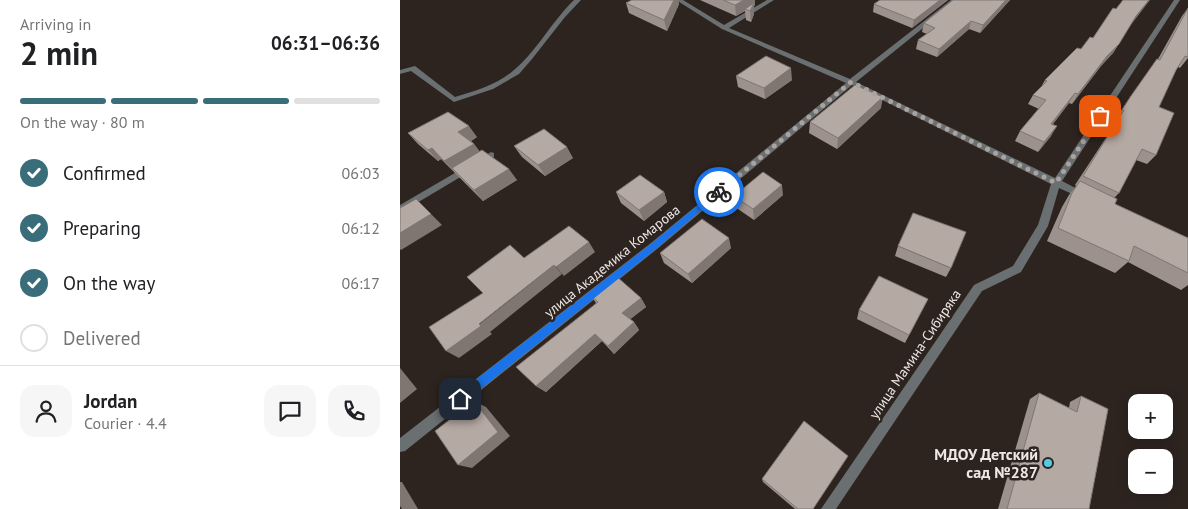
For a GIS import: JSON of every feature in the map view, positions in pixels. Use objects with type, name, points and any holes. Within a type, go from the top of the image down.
[{"type":"street","points":[[400,72],[412,68],[454,100],[485,91],[521,67],[566,10],[578,0]]},
{"type":"street","points":[[679,0],[724,28],[851,82],[1091,200]]},
{"type":"street","points":[[724,28],[771,0]]},
{"type":"street","name":"улица Академика Комарова","points":[[400,446],[654,246],[851,82],[955,0]]},
{"type":"street","name":"улица Мамина-Сибиряка","points":[[828,509],[978,288],[1017,269],[1043,226],[1056,183],[1177,0]]},
{"type":"street","points":[[400,209],[491,156]]},
{"type":"building","points":[[632,0],[674,0],[664,20],[626,3]]},
{"type":"building","points":[[723,0],[744,0],[735,5]]},
{"type":"building","points":[[880,0],[940,0],[914,20],[874,4]]},
{"type":"building","points":[[953,0],[1006,0],[983,25],[971,21],[939,49],[918,40],[935,28],[924,23]]},
{"type":"building","points":[[1123,0],[1149,0],[1136,16],[1119,44],[1107,56],[1078,94],[1075,93],[1051,124],[1057,126],[1044,142],[1020,131],[1046,100],[1033,95],[1077,48],[1081,49],[1090,37],[1093,38],[1113,8],[1116,9]]},
{"type":"building","points":[[754,3],[750,11],[745,9]]},
{"type":"building","points":[[1188,8],[1188,57],[1185,56],[1176,70],[1159,107],[1174,113],[1156,155],[1142,149],[1119,193],[1083,176],[1131,96],[1157,59],[1160,60]]},
{"type":"building","points":[[766,56],[791,68],[764,88],[736,76]]},
{"type":"building","points":[[855,85],[883,97],[838,138],[810,122]]},
{"type":"building","points":[[448,112],[469,126],[458,132],[474,144],[444,161],[432,148],[428,150],[408,133]]},
{"type":"building","points":[[544,129],[567,147],[538,165],[514,146]]},
{"type":"building","points":[[482,150],[509,169],[474,190],[452,168]]},
{"type":"building","points":[[763,172],[782,185],[753,209],[734,196]]},
{"type":"building","points":[[640,175],[664,192],[639,210],[616,192]]},
{"type":"building","points":[[1080,181],[1117,199],[1115,204],[1188,238],[1188,273],[1134,246],[1129,261],[1058,228],[1072,193]]},
{"type":"building","points":[[416,199],[431,214],[400,233],[400,208]]},
{"type":"building","points":[[913,213],[966,232],[951,268],[898,246]]},
{"type":"building","points":[[702,219],[729,238],[688,274],[660,253]]},
{"type":"building","points":[[569,226],[589,242],[556,267],[554,265],[479,324],[481,326],[446,351],[429,327],[483,293],[467,277],[510,245],[524,258]]},
{"type":"building","points":[[616,276],[641,298],[622,313],[634,322],[608,346],[595,334],[536,386],[516,367],[598,302],[591,296]]},
{"type":"building","points":[[879,276],[928,299],[909,335],[859,310]]},
{"type":"building","name":"МДОУ Детский сад №287","points":[[1039,393],[1077,412],[1081,396],[1108,409],[1089,509],[1007,509]]},
{"type":"building","points":[[474,401],[498,432],[458,465],[435,431]]},
{"type":"building","points":[[804,421],[848,456],[813,509],[798,509],[762,479]]},
{"type":"way so far","points":[[719,192],[851,82],[1056,183],[1100,116]]},
{"type":"place","name":"МДОУ Детский сад №287","points":[[1048,463]]},
{"type":"route","points":[[460,399],[654,246],[719,192]]}]
